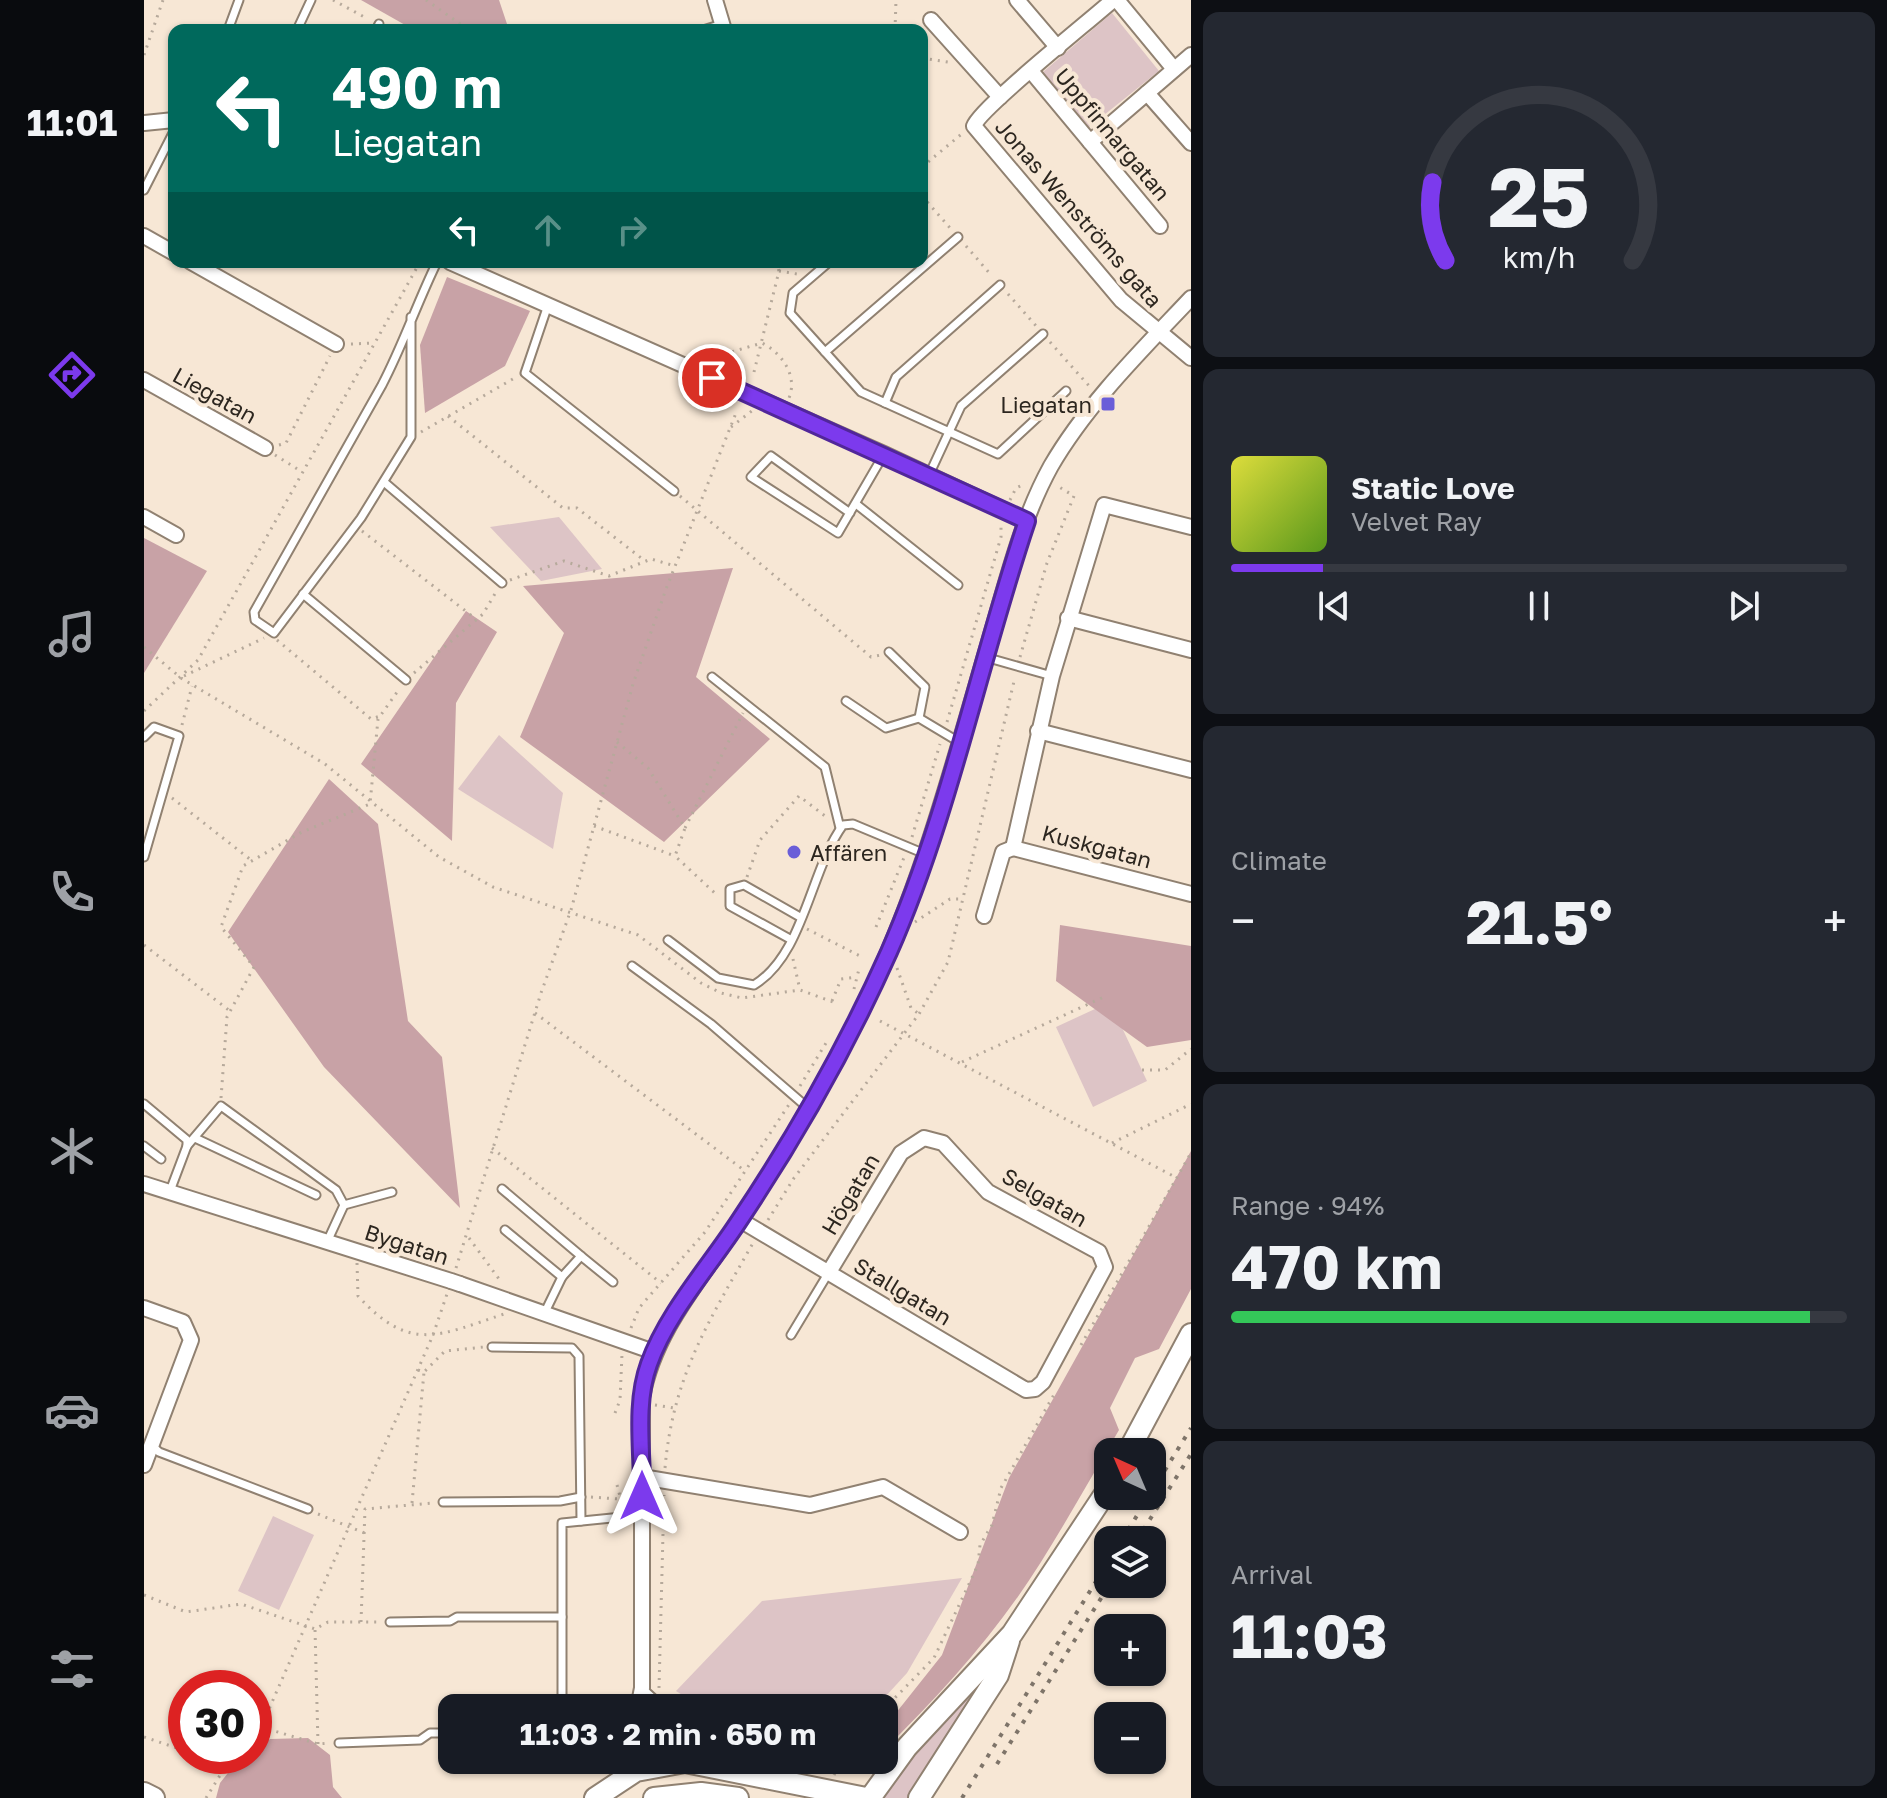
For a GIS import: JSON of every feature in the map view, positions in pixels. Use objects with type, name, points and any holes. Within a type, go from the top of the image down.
[{"type":"main road","points":[[1135,1438],[1191,1334]]},
{"type":"main road","points":[[767,1774],[868,1798],[907,1747],[1012,1634],[1094,1510]]},
{"type":"main road","points":[[919,1798],[998,1675],[1012,1634]]},
{"type":"main road","points":[[827,1788],[853,1785],[871,1777],[907,1747]]},
{"type":"main road","points":[[595,1798],[629,1774]]},
{"type":"main road","points":[[653,1774],[657,1797],[701,1793],[740,1798],[745,1774]]},
{"type":"main road","points":[[144,1793],[154,1798]]},
{"type":"street","points":[[715,0],[722,24]]},
{"type":"street","points":[[1017,0],[1058,48]]},
{"type":"street","points":[[974,126],[976,119],[1000,97],[1115,0],[1174,69]]},
{"type":"street","points":[[931,20],[1000,97]]},
{"type":"street","points":[[1090,142],[1191,55]]},
{"type":"street","name":"Uppfinnargatan","points":[[1031,71],[1160,226]]},
{"type":"street","points":[[1147,93],[1191,143]]},
{"type":"street","points":[[144,123],[168,121]]},
{"type":"street","name":"Jonas Wenströms gata","points":[[974,126],[1121,300],[1191,358]]},
{"type":"street","points":[[144,236],[168,250]]},
{"type":"street","points":[[202,268],[336,344]]},
{"type":"street","points":[[464,268],[884,454],[1027,521]]},
{"type":"street","points":[[641,1694],[642,1398],[654,1352],[808,1108],[889,953],[925,854],[1038,480],[1052,466],[1101,399],[1191,298]]},
{"type":"street","name":"Liegatan","points":[[144,380],[265,448]]},
{"type":"street","name":"Kuskgatan","points":[[1191,527],[1104,505],[1052,676],[1013,848],[1191,894]]},
{"type":"street","points":[[144,517],[176,535]]},
{"type":"street","points":[[1068,618],[1191,650]]},
{"type":"street","points":[[1038,731],[1191,770]]},
{"type":"street","points":[[984,916],[1003,852],[1013,848]]},
{"type":"street","name":"Selgatan","points":[[913,1143],[936,1139],[988,1192],[1099,1252],[1105,1267],[1101,1279],[1043,1382]]},
{"type":"street","name":"Högatan","points":[[829,1272],[901,1153],[913,1143]]},
{"type":"street","name":"Bygatan","points":[[144,1184],[456,1282],[654,1352]]},
{"type":"street","name":"Stallgatan","points":[[740,1220],[1026,1390],[1035,1389],[1043,1382]]},
{"type":"street","points":[[144,1308],[183,1322],[191,1340],[147,1444],[144,1465]]},
{"type":"street","points":[[642,1477],[810,1505],[883,1487],[960,1532]]},
{"type":"street","points":[[642,1688],[647,1694]]},
{"type":"lane","points":[[230,24],[239,0]]},
{"type":"lane","points":[[300,24],[311,0]]},
{"type":"lane","points":[[144,190],[168,143]]},
{"type":"lane","points":[[928,263],[958,237]]},
{"type":"lane","points":[[411,317],[411,437],[356,526],[274,633],[255,620],[254,612],[382,385],[411,317],[434,268]]},
{"type":"lane","points":[[822,268],[793,293],[790,313],[861,392],[998,454],[1066,391]]},
{"type":"lane","points":[[825,352],[922,268]]},
{"type":"lane","points":[[885,403],[896,377],[1000,285]]},
{"type":"lane","points":[[548,305],[525,373],[674,491]]},
{"type":"lane","points":[[929,475],[961,406],[1043,334]]},
{"type":"lane","points":[[850,513],[771,456],[751,477],[838,533],[856,504],[884,454]]},
{"type":"lane","points":[[384,482],[502,583]]},
{"type":"lane","points":[[856,504],[958,585]]},
{"type":"lane","points":[[303,594],[406,680]]},
{"type":"lane","points":[[889,652],[925,687],[919,718]]},
{"type":"lane","points":[[985,657],[1052,676]]},
{"type":"lane","points":[[668,940],[718,978],[743,985],[763,980],[790,941],[840,828],[825,767],[712,677]]},
{"type":"lane","points":[[846,701],[886,728],[919,718],[959,742]]},
{"type":"lane","points":[[144,737],[154,727],[179,736],[144,857]]},
{"type":"lane","points":[[840,828],[853,824],[925,854]]},
{"type":"lane","points":[[790,941],[730,906],[730,889],[744,885],[799,921]]},
{"type":"lane","points":[[632,966],[711,1024],[808,1108]]},
{"type":"lane","points":[[144,1104],[187,1140],[169,1193]]},
{"type":"lane","points":[[187,1146],[221,1106],[318,1181],[336,1190],[344,1205]]},
{"type":"lane","points":[[195,1138],[316,1195]]},
{"type":"lane","points":[[144,1146],[161,1159]]},
{"type":"lane","points":[[502,1189],[613,1282]]},
{"type":"lane","points":[[344,1205],[392,1192]]},
{"type":"lane","points":[[327,1242],[344,1205]]},
{"type":"lane","points":[[505,1230],[562,1277]]},
{"type":"lane","points":[[545,1312],[562,1277],[581,1256]]},
{"type":"lane","points":[[791,1335],[829,1272]]},
{"type":"lane","points":[[492,1347],[572,1348],[579,1356],[581,1521]]},
{"type":"lane","points":[[147,1444],[308,1509]]},
{"type":"lane","points":[[443,1502],[560,1501],[581,1497]]},
{"type":"lane","points":[[562,1694],[562,1523],[642,1515]]},
{"type":"lane","points":[[390,1622],[450,1621],[457,1617],[562,1617]]},
{"type":"lane","points":[[339,1743],[420,1740],[430,1733],[438,1733]]},
{"type":"path","points":[[144,55],[163,0]]},
{"type":"path","points":[[333,0],[373,24]]},
{"type":"path","points":[[426,0],[460,24]]},
{"type":"path","points":[[895,24],[896,0]]},
{"type":"path","points":[[928,59],[972,65]]},
{"type":"path","points":[[928,162],[974,126]]},
{"type":"path","points":[[928,203],[1101,399]]},
{"type":"path","points":[[144,711],[198,660],[417,268]]},
{"type":"path","points":[[754,372],[778,268]]},
{"type":"path","points":[[779,271],[802,272]]},
{"type":"path","points":[[774,289],[785,294]]},
{"type":"path","points":[[265,448],[286,443],[336,344],[375,343]]},
{"type":"path","points":[[701,355],[714,357],[762,343],[773,348],[790,371],[793,390],[785,410]]},
{"type":"path","points":[[411,437],[479,396],[525,373]]},
{"type":"path","points":[[731,427],[754,409]]},
{"type":"path","points":[[493,1295],[499,1279],[467,1237],[492,1148],[571,910],[633,684],[675,566],[736,413]]},
{"type":"path","points":[[448,417],[563,508],[577,508],[645,561]]},
{"type":"path","points":[[265,448],[303,472]]},
{"type":"path","points":[[876,927],[909,847],[1005,511],[1016,488],[1038,480],[1074,496],[1047,563],[1017,666],[948,962],[919,1014],[905,1032]]},
{"type":"path","points":[[674,491],[697,514],[871,657],[879,654],[900,663]]},
{"type":"path","points":[[356,526],[476,620]]},
{"type":"path","points":[[370,804],[380,716],[406,680],[476,620],[502,583],[564,561],[609,576],[651,559],[675,566]]},
{"type":"path","points":[[181,678],[274,633],[280,645],[371,719],[380,716]]},
{"type":"path","points":[[144,647],[181,678],[325,764],[370,804],[439,857],[493,887],[571,910]]},
{"type":"path","points":[[179,736],[192,685]]},
{"type":"path","points":[[675,856],[685,828],[747,705]]},
{"type":"path","points":[[617,742],[648,768],[685,828]]},
{"type":"path","points":[[163,791],[252,861]]},
{"type":"path","points":[[744,885],[760,840],[799,796],[840,828]]},
{"type":"path","points":[[221,1106],[230,1012],[254,967],[221,927],[243,866],[302,832],[370,804]]},
{"type":"path","points":[[594,826],[675,856],[730,906]]},
{"type":"path","points":[[915,922],[950,899],[965,899]]},
{"type":"path","points":[[799,921],[864,958]]},
{"type":"path","points":[[790,941],[800,990]]},
{"type":"path","points":[[144,945],[230,1012]]},
{"type":"path","points":[[896,966],[907,999],[919,1014]]},
{"type":"path","points":[[852,997],[859,969]]},
{"type":"path","points":[[832,1001],[841,979],[857,977]]},
{"type":"path","points":[[962,1062],[1106,996]]},
{"type":"path","points":[[535,1013],[745,1171]]},
{"type":"path","points":[[880,1021],[1177,1178]]},
{"type":"path","points":[[615,1413],[620,1400],[620,1362],[639,1308],[705,1232],[833,1032]]},
{"type":"path","points":[[1142,1070],[1165,1070],[1191,1049]]},
{"type":"path","points":[[1112,1143],[1191,1104]]},
{"type":"path","points":[[492,1148],[661,1283]]},
{"type":"path","points":[[1074,1357],[1191,1153]]},
{"type":"path","points":[[360,1252],[355,1273],[358,1296],[381,1322],[413,1335],[433,1335],[510,1313],[513,1301]]},
{"type":"path","points":[[272,1700],[433,1335]]},
{"type":"path","points":[[412,1503],[424,1372],[445,1351],[492,1347]]},
{"type":"path","points":[[418,1370],[424,1372]]},
{"type":"path","points":[[898,1695],[934,1658],[978,1565],[980,1545],[992,1525],[1001,1488],[1062,1380]]},
{"type":"path","points":[[658,1694],[664,1479]]},
{"type":"path","points":[[581,1497],[619,1499]]},
{"type":"path","points":[[361,1622],[367,1534],[365,1509],[443,1502]]},
{"type":"path","points":[[308,1509],[367,1534]]},
{"type":"path","points":[[144,1595],[186,1612],[241,1604],[315,1629],[328,1622],[390,1622]]},
{"type":"path","points":[[315,1629],[318,1744]]},
{"type":"path","points":[[272,1730],[318,1744],[339,1743]]},
{"type":"path","points":[[144,1737],[168,1745]]},
{"type":"path","points":[[206,1798],[220,1774]]},
{"type":"shaded area","points":[[361,0],[499,0],[507,24],[403,24]]},
{"type":"shaded area","points":[[1112,13],[1159,71],[1089,127],[1043,72]]},
{"type":"shaded area","points":[[447,277],[530,311],[505,366],[425,413],[420,345]]},
{"type":"shaded area","points":[[559,517],[602,569],[541,581],[490,527]]},
{"type":"shaded area","points":[[144,538],[207,571],[144,673]]},
{"type":"shaded area","points":[[733,568],[696,677],[770,739],[664,842],[520,737],[564,633],[523,586]]},
{"type":"shaded area","points":[[466,611],[497,632],[456,703],[452,841],[361,764]]},
{"type":"shaded area","points":[[499,735],[563,793],[553,849],[458,789]]},
{"type":"shaded area","points":[[329,779],[378,824],[408,1021],[442,1057],[460,1208],[324,1067],[228,932]]},
{"type":"shaded area","points":[[1060,925],[1191,946],[1191,1040],[1147,1047],[1056,981]]},
{"type":"shaded area","points":[[1110,1002],[1147,1081],[1093,1107],[1056,1027]]},
{"type":"shaded area","points":[[1191,1151],[1191,1289],[1159,1349],[1135,1358],[1110,1408],[1119,1430],[1114,1438],[1094,1438],[1094,1473],[1024,1588],[948,1684],[898,1736],[898,1710],[942,1655],[1009,1478]]},
{"type":"shaded area","points":[[273,1516],[314,1535],[279,1610],[238,1591]]},
{"type":"shaded area","points":[[962,1578],[907,1673],[888,1694],[681,1694],[676,1691],[762,1601]]},
{"type":"shaded area","points":[[994,1663],[911,1798],[883,1798],[879,1794],[894,1774],[898,1774],[898,1770]]},
{"type":"shaded area","points":[[308,1738],[330,1755],[333,1787],[342,1798],[216,1798],[220,1783],[227,1774],[272,1774],[272,1739]]},
{"type":"railway","points":[[1166,1468],[1191,1428]]},
{"type":"railway","points":[[1146,1526],[1191,1454]]},
{"type":"railway","points":[[1131,1526],[1140,1510]]},
{"type":"railway","points":[[962,1798],[1094,1585]]},
{"type":"railway","points":[[997,1764],[1101,1598]]},
{"type":"place","name":"Liegatan","points":[[1108,404]]},
{"type":"place","name":"Affären","points":[[794,852]]},
{"type":"route","points":[[642,1496],[642,1398],[649,1363],[673,1319],[740,1220],[822,1086],[889,953],[925,854],[1027,521],[712,378]]}]
